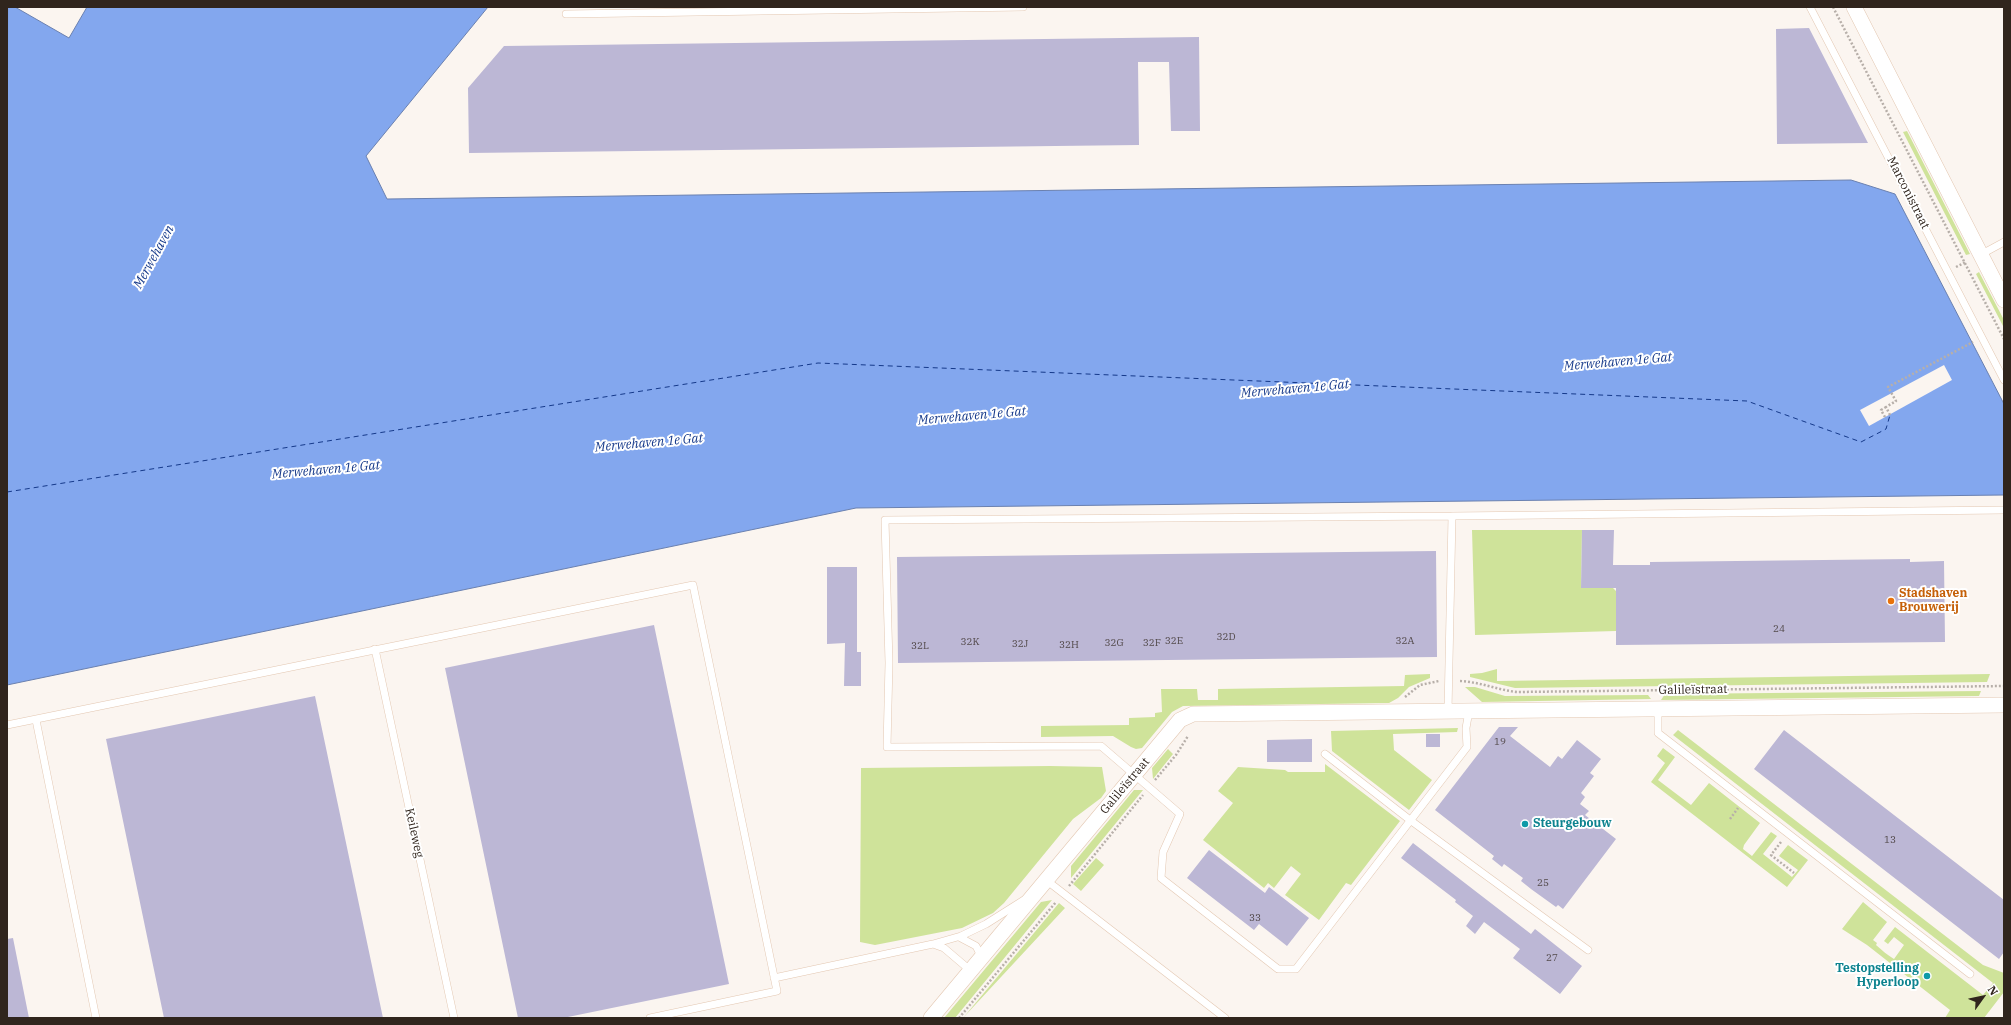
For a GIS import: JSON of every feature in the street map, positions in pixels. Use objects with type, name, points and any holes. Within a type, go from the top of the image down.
[{"type":"street","points":[[1854,7],[2004,300]]},
{"type":"street","name":"Galileïstraat","points":[[931,1018],[1180,720],[1193,714],[2004,705]]},
{"type":"lane","points":[[566,14],[1023,7]]},
{"type":"lane","name":"Marconistraat","points":[[1810,7],[2004,380]]},
{"type":"lane","points":[[1980,254],[2004,242]]},
{"type":"lane","points":[[1469,711],[1466,728],[1467,747],[1296,970],[1278,969],[1161,878],[1163,852],[1180,814],[1101,746],[887,747],[889,663],[885,520],[2004,510]]},
{"type":"lane","points":[[1448,711],[1452,516]]},
{"type":"lane","points":[[7,725],[693,584],[777,991],[650,1018]]},
{"type":"lane","name":"Keileweg","points":[[375,649],[454,1018]]},
{"type":"lane","points":[[1658,709],[1658,733],[1970,974]]},
{"type":"lane","points":[[36,720],[96,1018]]},
{"type":"lane","points":[[1324,754],[1410,820],[1588,950]]},
{"type":"lane","points":[[1046,880],[1224,1018]]},
{"type":"lane","points":[[774,978],[934,944],[959,936],[986,924],[1036,892]]},
{"type":"lane","points":[[959,936],[976,946],[982,958]]},
{"type":"lane","points":[[934,944],[944,948],[971,971]]},
{"type":"path","name":"Marconistraat","points":[[1833,7],[2004,339]]},
{"type":"path","points":[[1948,271],[1980,254]]},
{"type":"path","points":[[1885,417],[1881,410],[1896,401],[1888,387],[1974,342]]},
{"type":"path","points":[[1886,407],[1890,415]]},
{"type":"path","name":"Galileïstraat","points":[[1395,711],[1408,693],[1420,685],[1434,681],[1469,682],[1500,690],[1518,692],[2004,686]]},
{"type":"path","points":[[1065,891],[1176,755],[1202,714]]},
{"type":"path","points":[[1730,819],[1739,807]]},
{"type":"path","points":[[1788,833],[1771,855],[1794,873]]},
{"type":"path","points":[[959,1018],[1060,897]]},
{"type":"green space","points":[[1907,131],[1970,254],[1966,255],[1903,132]]},
{"type":"green space","points":[[1979,272],[2004,320],[2003,326],[1976,274]]},
{"type":"green space","points":[[1472,530],[1582,530],[1581,588],[1613,588],[1616,591],[1616,631],[1475,635]]},
{"type":"green space","points":[[1497,669],[1497,681],[1990,674],[1987,682],[1515,688],[1470,677],[1470,674],[1482,673]]},
{"type":"green space","points":[[1430,674],[1430,678],[1409,687],[1398,698],[1389,703],[1183,706],[1172,712],[1142,748],[1136,749],[1113,736],[1041,737],[1041,726],[1129,725],[1129,718],[1155,717],[1155,713],[1162,712],[1161,689],[1197,689],[1198,700],[1218,700],[1218,689],[1404,686],[1405,675]]},
{"type":"green space","points":[[1465,687],[1475,687],[1505,696],[1648,695],[1651,699],[1482,702]]},
{"type":"green space","points":[[1981,691],[1979,696],[1661,700],[1665,694]]},
{"type":"green space","points":[[1458,728],[1457,732],[1393,734],[1394,750],[1432,780],[1409,810],[1332,751],[1331,731]]},
{"type":"green space","points":[[1678,730],[1983,965],[2004,973],[2004,992],[1984,1018],[1945,1018],[1950,1010],[1867,945],[1842,929],[1863,902],[1887,922],[1873,940],[1877,943],[1876,945],[1894,959],[1904,945],[1894,937],[1888,944],[1884,941],[1895,927],[1983,995],[1993,983],[1673,735]]},
{"type":"green space","points":[[1663,748],[1675,757],[1658,780],[1691,805],[1709,783],[1760,823],[1744,845],[1743,849],[1752,856],[1771,832],[1777,836],[1763,854],[1792,877],[1798,870],[1779,856],[1788,845],[1808,860],[1787,887],[1651,782],[1665,763],[1657,756]]},
{"type":"green space","points":[[1168,749],[1173,754],[1153,779],[1152,768]]},
{"type":"green space","points":[[1325,764],[1400,821],[1351,885],[1346,883],[1319,920],[1285,895],[1301,874],[1291,866],[1274,888],[1268,883],[1264,888],[1203,840],[1233,803],[1218,791],[1238,767],[1285,770],[1288,772],[1325,772]]},
{"type":"green space","points":[[1050,766],[1102,767],[1106,791],[1101,798],[1073,819],[1004,903],[993,913],[962,928],[875,945],[860,942],[861,768]]},
{"type":"green space","points":[[1134,790],[1143,790],[1071,878],[1071,866]]},
{"type":"green space","points":[[1096,858],[1104,865],[1081,891],[1073,884]]},
{"type":"green space","points":[[1052,900],[955,1018],[944,1018],[1041,902]]},
{"type":"green space","points":[[1059,903],[1065,908],[963,1018]]},
{"type":"water","points":[[8,7],[15,7],[69,38],[87,7],[488,7],[366,156],[387,199],[1851,180],[1895,194],[2004,404],[2004,495],[856,508],[7,685]]},
{"type":"pier","points":[[1944,365],[1952,380],[1869,426],[1860,410]]},
{"type":"building","points":[[1809,28],[1868,143],[1777,144],[1776,29]]},
{"type":"building","points":[[1199,37],[1200,131],[1171,131],[1169,62],[1138,62],[1139,145],[469,153],[468,88],[504,46]]},
{"type":"building","points":[[1582,530],[1614,530],[1613,565],[1650,565],[1650,562],[1910,559],[1910,562],[1944,561],[1945,642],[1616,645],[1616,588],[1581,588]]},
{"type":"building","points":[[1436,551],[1437,657],[898,663],[897,557]]},
{"type":"building","points":[[827,567],[857,567],[857,652],[861,652],[861,686],[844,686],[845,643],[827,644]]},
{"type":"building","points":[[654,625],[729,984],[563,1018],[518,1018],[445,668]]},
{"type":"building","points":[[315,696],[383,1018],[164,1018],[106,739]]},
{"type":"building","name":"Steurgebouw","points":[[1499,727],[1518,727],[1510,736],[1550,767],[1558,756],[1562,759],[1577,740],[1601,759],[1590,773],[1594,776],[1581,793],[1585,797],[1580,804],[1589,811],[1585,815],[1616,839],[1563,909],[1558,905],[1556,907],[1531,889],[1521,881],[1523,878],[1504,864],[1502,867],[1492,859],[1494,856],[1435,810]]},
{"type":"building","points":[[1784,730],[2004,900],[2004,952],[1999,959],[1754,769]]},
{"type":"building","points":[[1426,734],[1440,734],[1440,747],[1426,747]]},
{"type":"building","points":[[1312,739],[1312,762],[1267,762],[1267,740]]},
{"type":"building","points":[[1413,843],[1531,934],[1535,929],[1582,966],[1560,994],[1513,958],[1520,949],[1484,922],[1475,934],[1466,926],[1473,916],[1455,902],[1456,900],[1401,858]]},
{"type":"building","points":[[1209,850],[1265,893],[1269,887],[1309,918],[1287,946],[1259,924],[1254,930],[1187,878]]},
{"type":"building","points":[[13,938],[29,1018],[7,1018],[7,939]]},
{"type":"ferry route","points":[[7,492],[818,363],[1747,401],[1861,442],[1886,429],[1890,415]]},
{"type":"place","name":"Stadshaven Brouwerij","points":[[1891,601]]},
{"type":"place","name":"Steurgebouw","points":[[1525,824]]},
{"type":"place","name":"Testopstelling Hyperloop","points":[[1927,976]]},
{"type":"water label","name":"Merwehaven","points":[[154,257]]},
{"type":"water label","name":"Merwehaven 1e Gat","points":[[1618,362]]},
{"type":"water label","name":"Merwehaven 1e Gat","points":[[1295,389]]},
{"type":"water label","name":"Merwehaven 1e Gat","points":[[972,416]]},
{"type":"water label","name":"Merwehaven 1e Gat","points":[[649,443]]},
{"type":"water label","name":"Merwehaven 1e Gat","points":[[326,470]]}]
